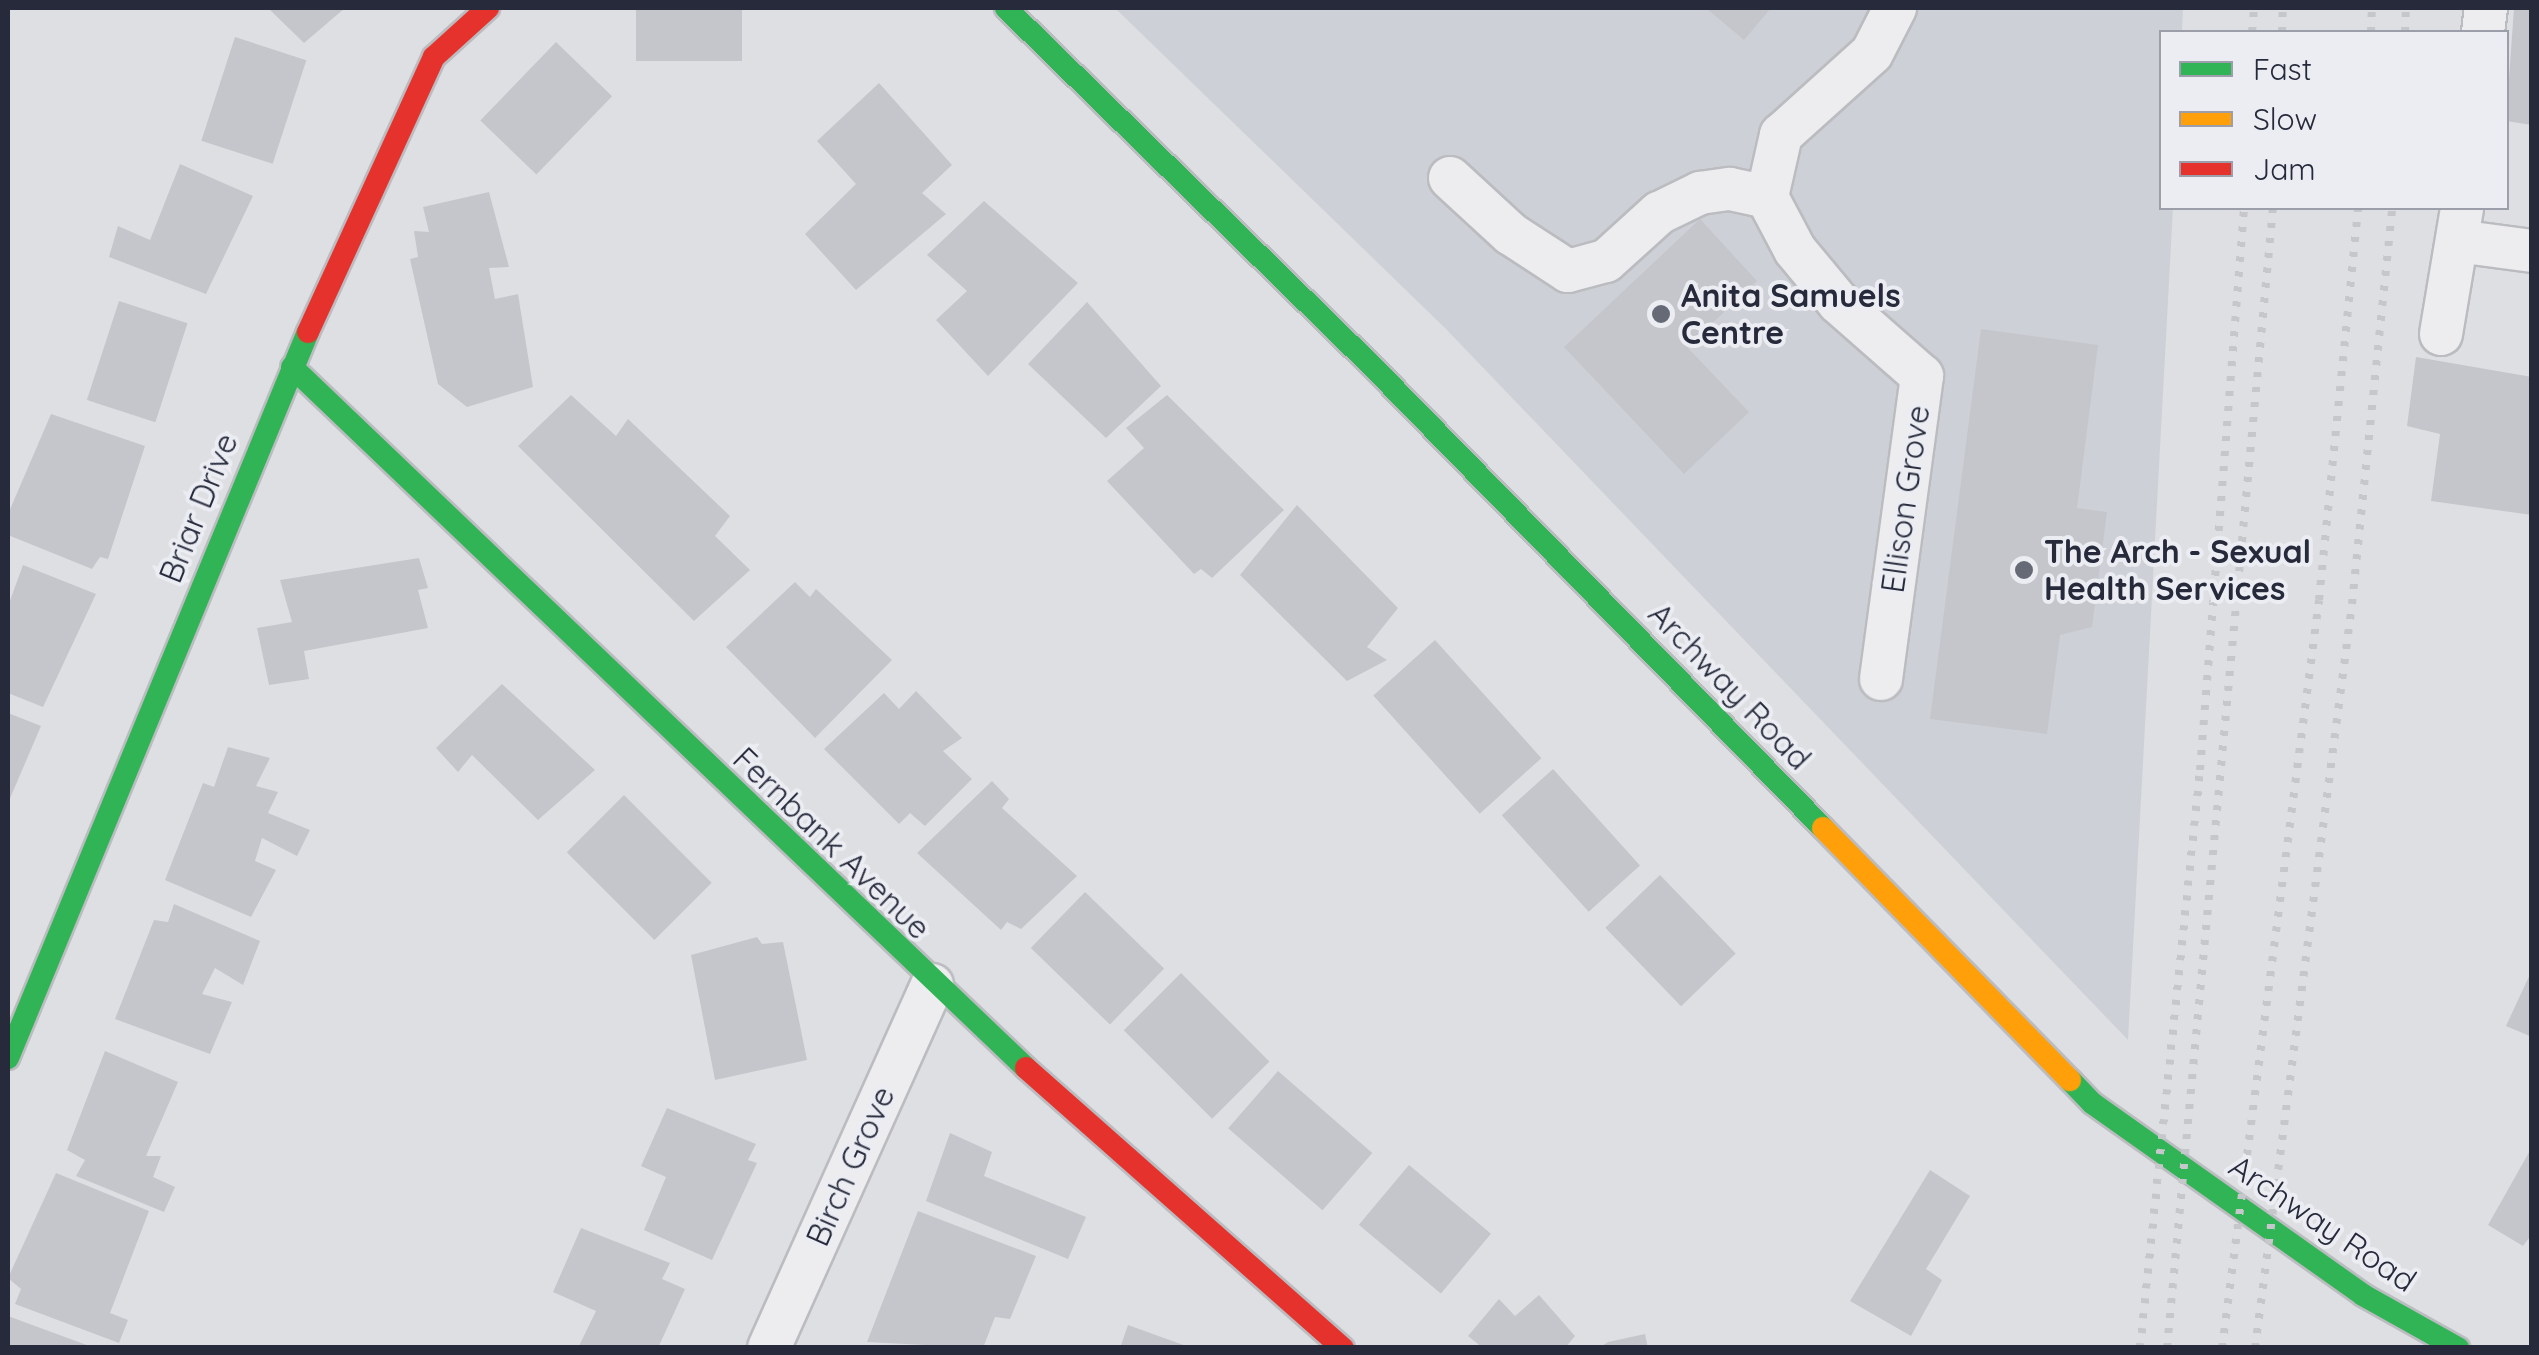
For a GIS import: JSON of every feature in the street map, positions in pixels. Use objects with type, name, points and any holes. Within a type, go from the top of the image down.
[{"type":"street","name":"Briar Drive","points":[[8,1058],[292,367],[434,58],[488,8]]},
{"type":"street","name":"Archway Road","points":[[1006,8],[1374,368],[2092,1103],[2364,1296],[2458,1348]]},
{"type":"street","points":[[1450,178],[1511,234],[1568,271],[1606,261],[1659,212],[1700,193],[1730,188],[1767,197],[1780,135],[1872,52],[1895,8]]},
{"type":"street","name":"Ellison Grove","points":[[1767,197],[1795,250],[1839,303],[1922,376],[1880,679]]},
{"type":"street","points":[[2441,334],[2460,224],[2532,251]]},
{"type":"street","name":"Fernbank Avenue","points":[[292,367],[932,985],[1343,1348]]},
{"type":"street","name":"Birch Grove","points":[[769,1348],[932,985]]},
{"type":"shaded area","points":[[1115,8],[2183,8],[2182,30],[2159,30],[2159,210],[2173,210],[2128,1040],[1446,329]]},
{"type":"building","points":[[268,8],[345,8],[304,43]]},
{"type":"building","points":[[636,8],[742,8],[742,61],[636,61]]},
{"type":"building","points":[[1706,8],[1771,8],[1744,40]]},
{"type":"building","points":[[2514,8],[2532,8],[2532,125],[2509,121]]},
{"type":"building","points":[[235,37],[306,60],[273,164],[201,141]]},
{"type":"building","points":[[556,42],[612,96],[536,175],[480,120]]},
{"type":"building","points":[[879,83],[952,165],[922,193],[946,214],[856,290],[805,234],[856,184],[817,141]]},
{"type":"building","points":[[180,164],[253,196],[206,294],[109,257],[118,226],[150,240]]},
{"type":"building","points":[[489,192],[509,267],[489,268],[495,299],[518,294],[533,387],[467,407],[438,384],[410,259],[418,257],[414,231],[429,232],[423,207]]},
{"type":"building","points":[[984,201],[1078,283],[988,376],[936,320],[967,291],[927,255]]},
{"type":"building","name":"Anita Samuels Centre","points":[[1700,219],[1757,281],[1687,347],[1749,412],[1684,474],[1564,347]]},
{"type":"building","points":[[119,301],[187,323],[155,422],[87,400]]},
{"type":"building","points":[[1087,302],[1161,386],[1106,438],[1028,364]]},
{"type":"building","name":"The Arch - Sexual Health Services","points":[[1981,329],[2098,345],[2077,508],[2107,512],[2092,627],[2060,635],[2047,734],[1930,719]]},
{"type":"building","points":[[2416,357],[2532,377],[2532,515],[2431,501],[2440,434],[2407,426]]},
{"type":"building","points":[[571,395],[616,436],[628,419],[730,516],[715,536],[750,570],[694,621],[518,446]]},
{"type":"building","points":[[1167,395],[1284,510],[1212,578],[1201,569],[1194,574],[1107,481],[1144,448],[1126,428]]},
{"type":"building","points":[[51,414],[145,446],[108,559],[100,557],[92,569],[8,535],[8,514]]},
{"type":"building","points":[[1297,505],[1398,608],[1367,647],[1387,660],[1347,681],[1240,575]]},
{"type":"building","points":[[419,558],[428,588],[418,590],[428,628],[304,651],[309,679],[269,685],[257,628],[292,622],[280,580]]},
{"type":"building","points":[[23,565],[96,594],[43,707],[8,693],[8,606]]},
{"type":"building","points":[[795,582],[810,597],[816,589],[892,660],[815,738],[726,647]]},
{"type":"building","points":[[1435,640],[1541,758],[1480,814],[1373,696]]},
{"type":"building","points":[[502,684],[595,770],[538,820],[472,755],[458,772],[436,748]]},
{"type":"building","points":[[916,691],[962,738],[943,751],[972,779],[925,826],[910,813],[899,824],[824,749],[884,693],[899,709]]},
{"type":"building","points":[[8,713],[41,726],[8,803]]},
{"type":"building","points":[[228,747],[270,758],[256,786],[278,792],[268,813],[310,830],[297,856],[262,838],[255,861],[276,870],[251,917],[165,880],[203,783],[214,787]]},
{"type":"building","points":[[1553,769],[1640,866],[1589,912],[1502,815]]},
{"type":"building","points":[[992,781],[1009,799],[1002,808],[1077,876],[1021,929],[1007,922],[1001,930],[917,853]]},
{"type":"building","points":[[624,795],[712,883],[654,940],[567,852]]},
{"type":"building","points":[[1660,875],[1736,953],[1681,1006],[1605,928]]},
{"type":"building","points":[[1085,892],[1164,968],[1110,1025],[1031,948]]},
{"type":"building","points":[[174,904],[260,941],[243,985],[215,968],[202,994],[232,1002],[210,1054],[115,1019],[154,920],[168,922]]},
{"type":"building","points":[[757,937],[762,944],[783,942],[807,1060],[715,1080],[691,955]]},
{"type":"building","points":[[2532,970],[2532,1037],[2506,1026]]},
{"type":"building","points":[[1181,973],[1269,1061],[1212,1119],[1124,1030]]},
{"type":"building","points":[[105,1051],[178,1082],[146,1156],[161,1156],[153,1177],[175,1187],[164,1212],[76,1176],[85,1160],[67,1150]]},
{"type":"building","points":[[1278,1071],[1372,1153],[1322,1210],[1228,1128]]},
{"type":"building","points":[[667,1108],[756,1144],[748,1160],[757,1163],[712,1260],[644,1230],[666,1177],[641,1166]]},
{"type":"building","points":[[950,1133],[992,1152],[984,1176],[1086,1217],[1068,1259],[926,1201]]},
{"type":"building","points":[[2532,1147],[2532,1234],[2523,1246],[2488,1225]]},
{"type":"building","points":[[1409,1165],[1491,1234],[1441,1294],[1359,1225]]},
{"type":"building","points":[[1930,1170],[1970,1196],[1926,1269],[1942,1280],[1911,1336],[1850,1301]]},
{"type":"building","points":[[56,1173],[149,1211],[110,1313],[128,1320],[119,1343],[15,1304],[21,1289],[8,1278]]},
{"type":"building","points":[[918,1211],[1036,1256],[1010,1319],[995,1317],[983,1348],[867,1342]]},
{"type":"building","points":[[581,1228],[670,1263],[662,1279],[685,1289],[658,1348],[578,1348],[596,1311],[553,1292]]},
{"type":"building","points":[[1539,1295],[1575,1336],[1565,1348],[1483,1348],[1468,1336],[1499,1299],[1515,1316]]},
{"type":"building","points":[[8,1316],[92,1347],[92,1348],[8,1348]]},
{"type":"building","points":[[1128,1325],[1189,1347],[1189,1348],[1120,1348]]},
{"type":"building","points":[[1645,1334],[1648,1348],[1599,1348],[1608,1342]]},
{"type":"railway","points":[[2252,30],[2254,8]]},
{"type":"railway","points":[[2282,30],[2283,8]]},
{"type":"railway","points":[[2371,30],[2372,8]]},
{"type":"railway","points":[[2405,30],[2406,8]]},
{"type":"railway","points":[[2140,1348],[2200,770],[2244,210]]},
{"type":"railway","points":[[2167,1348],[2273,210]]},
{"type":"railway","points":[[2222,1348],[2319,600],[2358,210]]},
{"type":"railway","points":[[2255,1348],[2352,604],[2392,210]]},
{"type":"traffic: fast","points":[[1006,8],[1374,368],[1823,828]]},
{"type":"traffic: fast","points":[[8,1058],[308,332]]},
{"type":"traffic: fast","points":[[292,367],[1026,1068]]},
{"type":"traffic: fast","points":[[2070,1080],[2092,1103],[2363,1295],[2458,1348]]},
{"type":"traffic: slow","points":[[1823,828],[2070,1080]]},
{"type":"traffic: jam","points":[[308,332],[434,57],[488,8]]},
{"type":"traffic: jam","points":[[1026,1068],[1343,1348]]},
{"type":"place","name":"Anita Samuels Centre","points":[[1661,314]]},
{"type":"place","name":"The Arch - Sexual Health Services","points":[[2024,570]]}]
